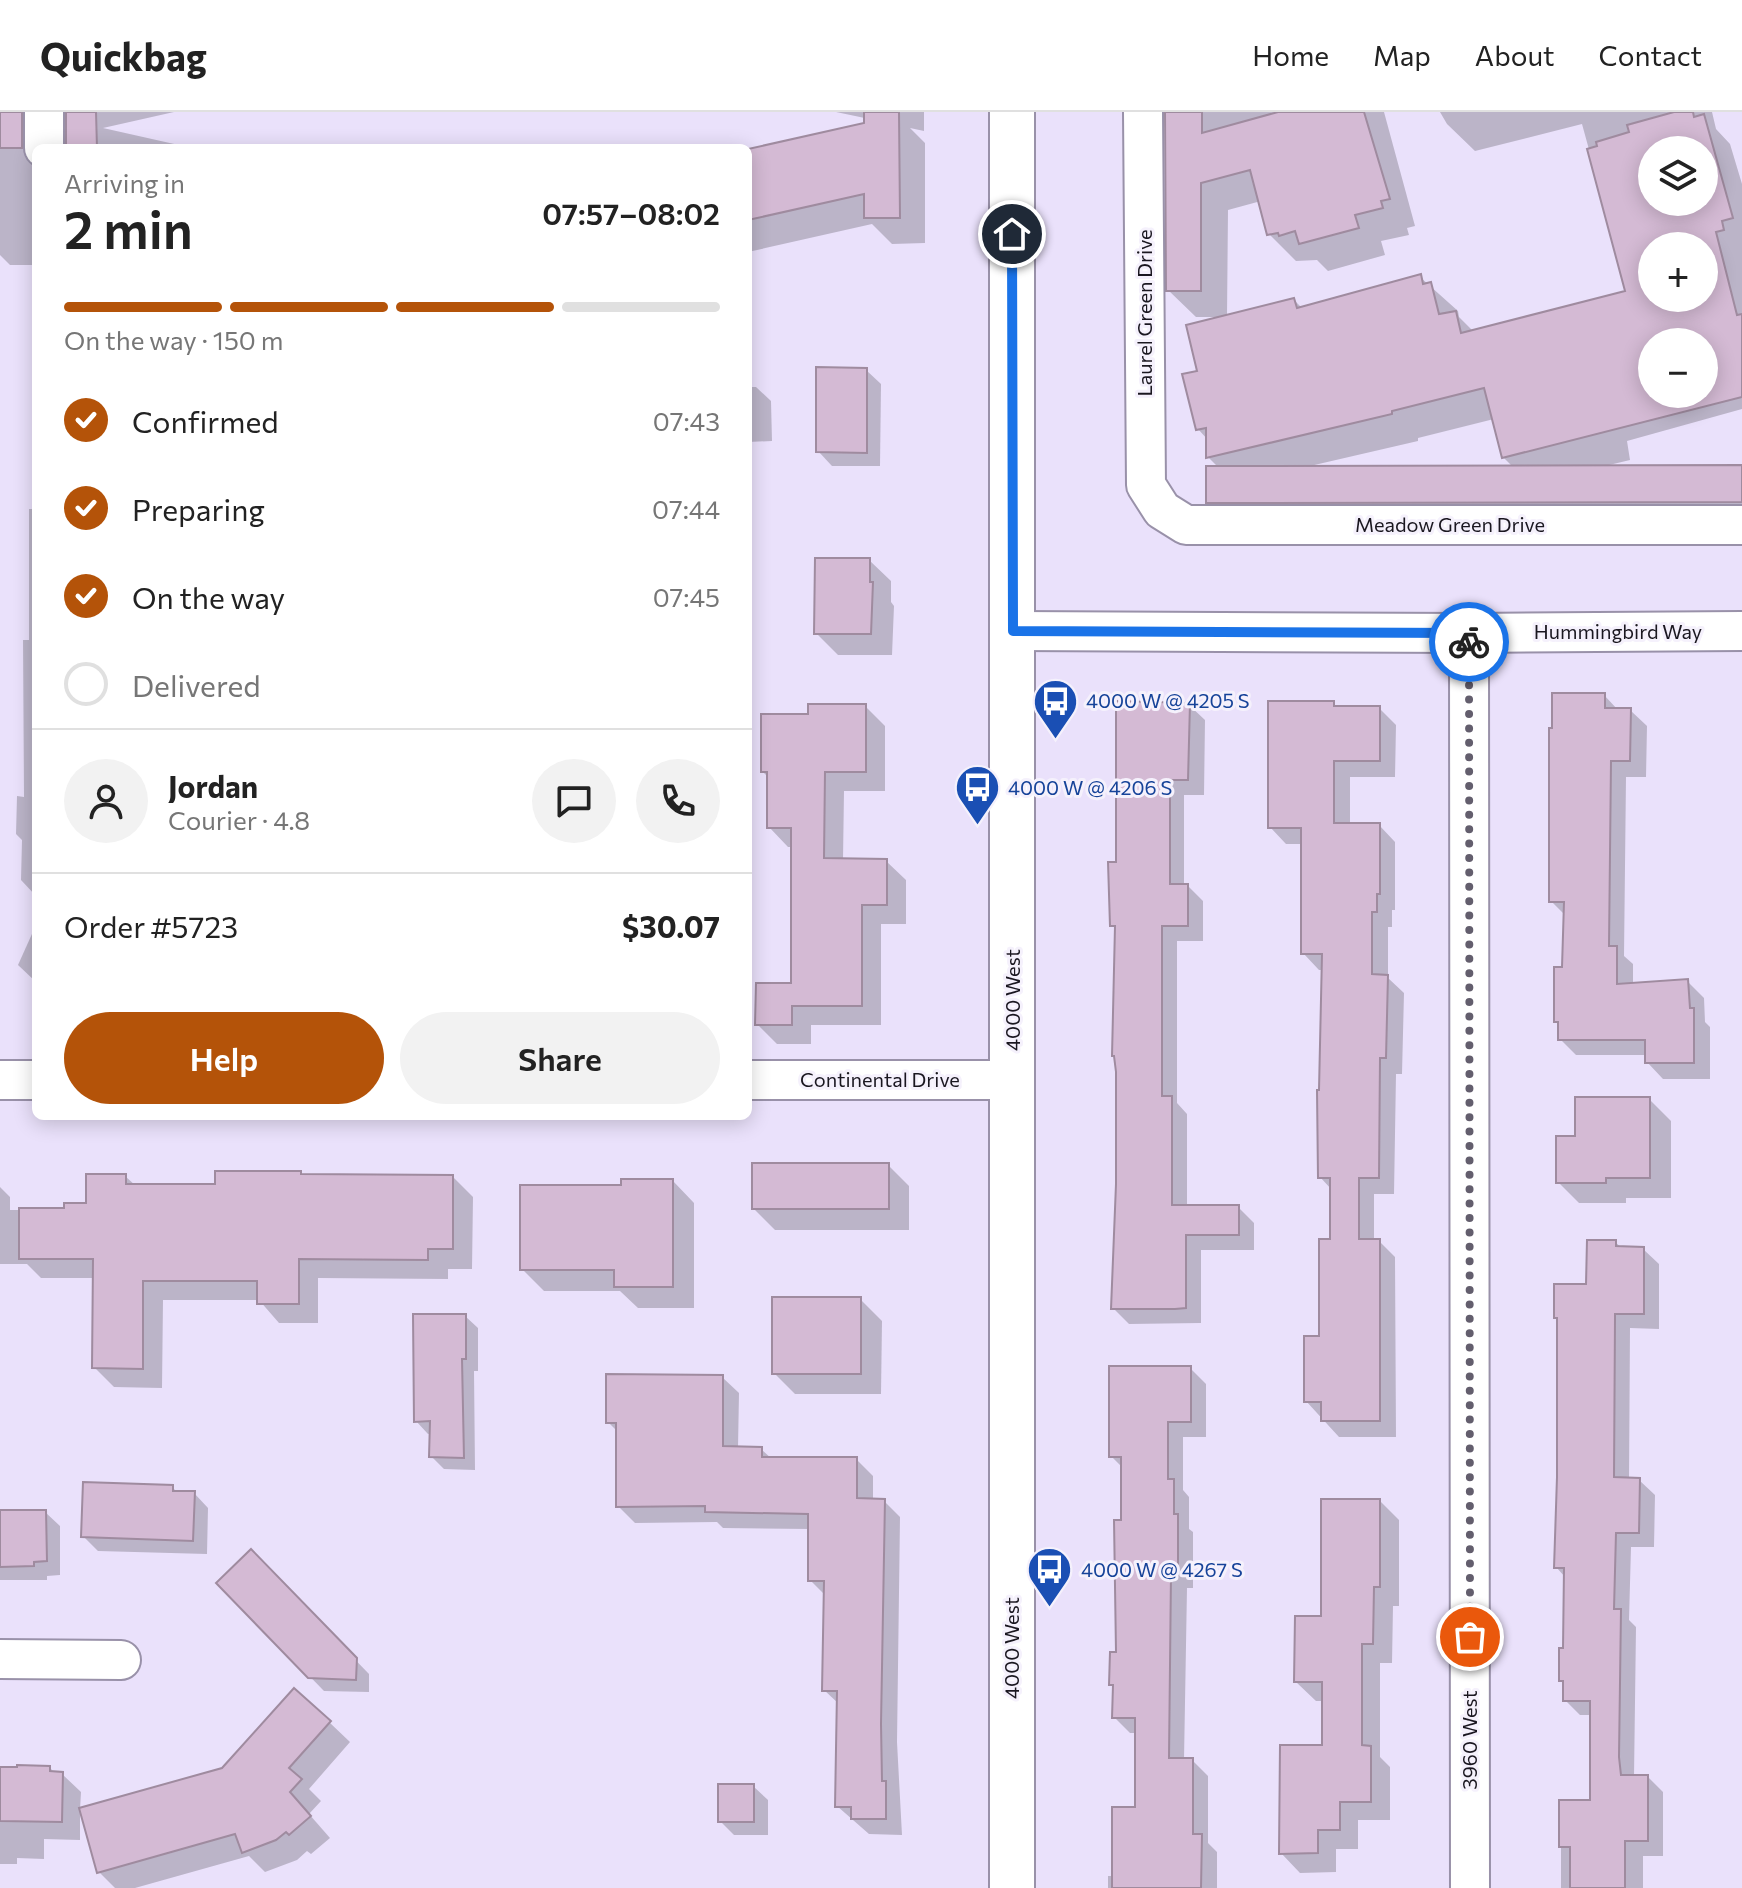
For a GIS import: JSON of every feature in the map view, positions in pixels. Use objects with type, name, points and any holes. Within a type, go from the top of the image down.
[{"type":"street","points":[[44,112],[44,144]]},
{"type":"street","name":"4000 West","points":[[1012,112],[1012,1888]]},
{"type":"street","name":"Laurel Green Drive","points":[[1143,112],[1146,485],[1162,510]]},
{"type":"street","name":"Meadow Green Drive","points":[[1162,510],[1186,525],[1742,525]]},
{"type":"street","name":"Hummingbird Way","points":[[1013,631],[1742,631]]},
{"type":"street","name":"3960 West","points":[[1469,633],[1470,1888]]},
{"type":"street","points":[[0,1080],[32,1080]]},
{"type":"street","name":"Continental Drive","points":[[752,1080],[1013,1080]]},
{"type":"street","points":[[0,1659],[121,1660]]},
{"type":"building","points":[[0,112],[22,112],[22,148],[0,148]]},
{"type":"building","points":[[66,112],[96,112],[97,144],[66,144]]},
{"type":"building","points":[[864,112],[899,112],[900,218],[864,218],[864,194],[752,219],[752,148],[864,123]]},
{"type":"building","points":[[1165,112],[1202,112],[1202,133],[1278,112],[1364,112],[1390,199],[1381,201],[1383,208],[1355,215],[1359,228],[1299,244],[1295,231],[1279,236],[1278,233],[1267,235],[1250,170],[1201,183],[1201,291],[1166,291]]},
{"type":"building","points":[[1674,112],[1693,112],[1694,117],[1704,114],[1710,136],[1638,136],[1638,216],[1718,216],[1718,164],[1733,218],[1722,221],[1724,230],[1716,232],[1638,232],[1638,312],[1718,312],[1718,240],[1737,315],[1742,314],[1742,397],[1718,403],[1718,328],[1638,328],[1638,408],[1699,408],[1502,458],[1484,388],[1392,411],[1392,414],[1206,458],[1206,428],[1196,430],[1182,374],[1197,371],[1186,325],[1294,298],[1297,308],[1421,274],[1423,284],[1431,282],[1439,314],[1456,311],[1461,333],[1625,291],[1587,149],[1597,146],[1596,142],[1629,132],[1627,125]]},
{"type":"building","points":[[816,367],[867,368],[867,453],[816,452]]},
{"type":"building","points":[[1742,465],[1742,502],[1206,503],[1206,466]]},
{"type":"building","points":[[815,558],[870,558],[870,582],[873,582],[871,634],[814,634]]},
{"type":"building","points":[[1552,693],[1605,693],[1605,708],[1631,708],[1630,761],[1611,761],[1609,946],[1617,946],[1617,984],[1688,979],[1690,1008],[1694,1008],[1694,1063],[1645,1063],[1645,1040],[1558,1040],[1558,1022],[1554,1022],[1554,967],[1562,967],[1564,902],[1549,902],[1549,728],[1552,728]]},
{"type":"building","points":[[1116,701],[1190,703],[1188,780],[1170,780],[1170,884],[1188,884],[1188,926],[1162,926],[1162,1096],[1172,1096],[1172,1205],[1239,1205],[1239,1235],[1186,1235],[1186,1308],[1111,1309],[1116,1072],[1112,1056],[1115,926],[1110,926],[1108,862],[1116,862]]},
{"type":"building","points":[[1268,701],[1334,701],[1334,706],[1380,706],[1380,761],[1334,761],[1334,823],[1380,823],[1380,894],[1377,894],[1377,912],[1372,912],[1372,974],[1388,975],[1386,1058],[1380,1058],[1379,1178],[1359,1178],[1359,1239],[1380,1239],[1380,1421],[1321,1421],[1321,1402],[1304,1402],[1304,1336],[1319,1336],[1319,1239],[1330,1239],[1330,1178],[1318,1178],[1317,1090],[1322,954],[1301,954],[1301,828],[1268,828]]},
{"type":"building","points":[[808,704],[866,704],[866,772],[825,772],[824,858],[887,859],[887,905],[862,905],[862,1006],[792,1006],[792,1025],[755,1025],[756,983],[791,983],[791,828],[767,828],[767,772],[761,772],[761,714],[808,714]]},
{"type":"building","points":[[1575,1097],[1650,1097],[1650,1178],[1606,1178],[1606,1183],[1556,1183],[1556,1136],[1575,1136]]},
{"type":"building","points":[[752,1163],[889,1163],[889,1209],[752,1209]]},
{"type":"building","points":[[215,1171],[453,1175],[453,1249],[428,1249],[428,1260],[299,1259],[299,1304],[257,1304],[257,1281],[143,1281],[143,1369],[92,1368],[93,1259],[19,1259],[19,1208],[64,1208],[64,1203],[86,1203],[86,1174],[126,1174],[126,1184],[215,1184]]},
{"type":"building","points":[[621,1179],[673,1179],[673,1287],[614,1287],[614,1270],[520,1270],[520,1185],[621,1185]]},
{"type":"building","points":[[1587,1240],[1616,1240],[1616,1246],[1644,1247],[1644,1314],[1615,1314],[1614,1477],[1640,1478],[1639,1533],[1616,1533],[1614,1609],[1621,1609],[1619,1757],[1621,1775],[1648,1775],[1648,1841],[1625,1841],[1625,1888],[1570,1888],[1570,1847],[1559,1847],[1559,1800],[1590,1800],[1590,1701],[1563,1701],[1563,1681],[1559,1681],[1559,1648],[1563,1648],[1564,1568],[1554,1568],[1557,1318],[1554,1318],[1554,1284],[1586,1284]]},
{"type":"building","points":[[772,1297],[861,1297],[861,1374],[772,1374]]},
{"type":"building","points":[[413,1314],[466,1314],[466,1359],[462,1359],[464,1458],[429,1457],[430,1421],[414,1422]]},
{"type":"building","points":[[1109,1366],[1191,1366],[1191,1422],[1168,1422],[1168,1479],[1174,1479],[1174,1514],[1178,1514],[1178,1573],[1171,1573],[1169,1758],[1193,1758],[1193,1834],[1202,1834],[1201,1888],[1112,1888],[1112,1807],[1135,1807],[1135,1718],[1112,1718],[1113,1685],[1109,1685],[1110,1652],[1116,1652],[1114,1520],[1121,1520],[1121,1457],[1109,1457]]},
{"type":"building","points":[[606,1374],[723,1375],[723,1446],[762,1447],[762,1457],[857,1457],[857,1498],[885,1499],[881,1724],[886,1819],[851,1819],[851,1807],[835,1807],[837,1691],[822,1691],[824,1581],[808,1581],[808,1514],[705,1512],[705,1506],[616,1507],[616,1423],[606,1423]]},
{"type":"building","points":[[83,1482],[173,1485],[173,1491],[195,1491],[193,1541],[81,1537]]},
{"type":"building","points":[[1321,1499],[1380,1499],[1380,1587],[1374,1587],[1373,1644],[1362,1644],[1362,1745],[1371,1746],[1371,1802],[1340,1802],[1340,1830],[1318,1830],[1318,1853],[1279,1854],[1280,1745],[1322,1745],[1322,1682],[1294,1682],[1295,1616],[1321,1616]]},
{"type":"building","points":[[0,1510],[46,1510],[47,1561],[34,1562],[34,1566],[0,1567]]},
{"type":"building","points":[[251,1549],[357,1658],[356,1680],[308,1678],[216,1583]]},
{"type":"building","points":[[294,1688],[331,1721],[289,1768],[302,1779],[290,1792],[311,1816],[289,1835],[286,1832],[276,1840],[242,1853],[235,1834],[97,1873],[79,1808],[222,1768]]},
{"type":"building","points":[[50,1766],[50,1771],[63,1772],[62,1822],[0,1821],[0,1767]]},
{"type":"building","points":[[718,1784],[754,1784],[754,1822],[718,1822]]},
{"type":"way so far","points":[[1469,642],[1470,1637]]},
{"type":"place","name":"4000 W @ 4205 S","points":[[1055,740]]},
{"type":"place","name":"4000 W @ 4206 S","points":[[977,827]]},
{"type":"place","name":"4000 W @ 4267 S","points":[[1050,1609]]},
{"type":"route","points":[[1012,234],[1013,631],[1469,633],[1469,642]]}]
